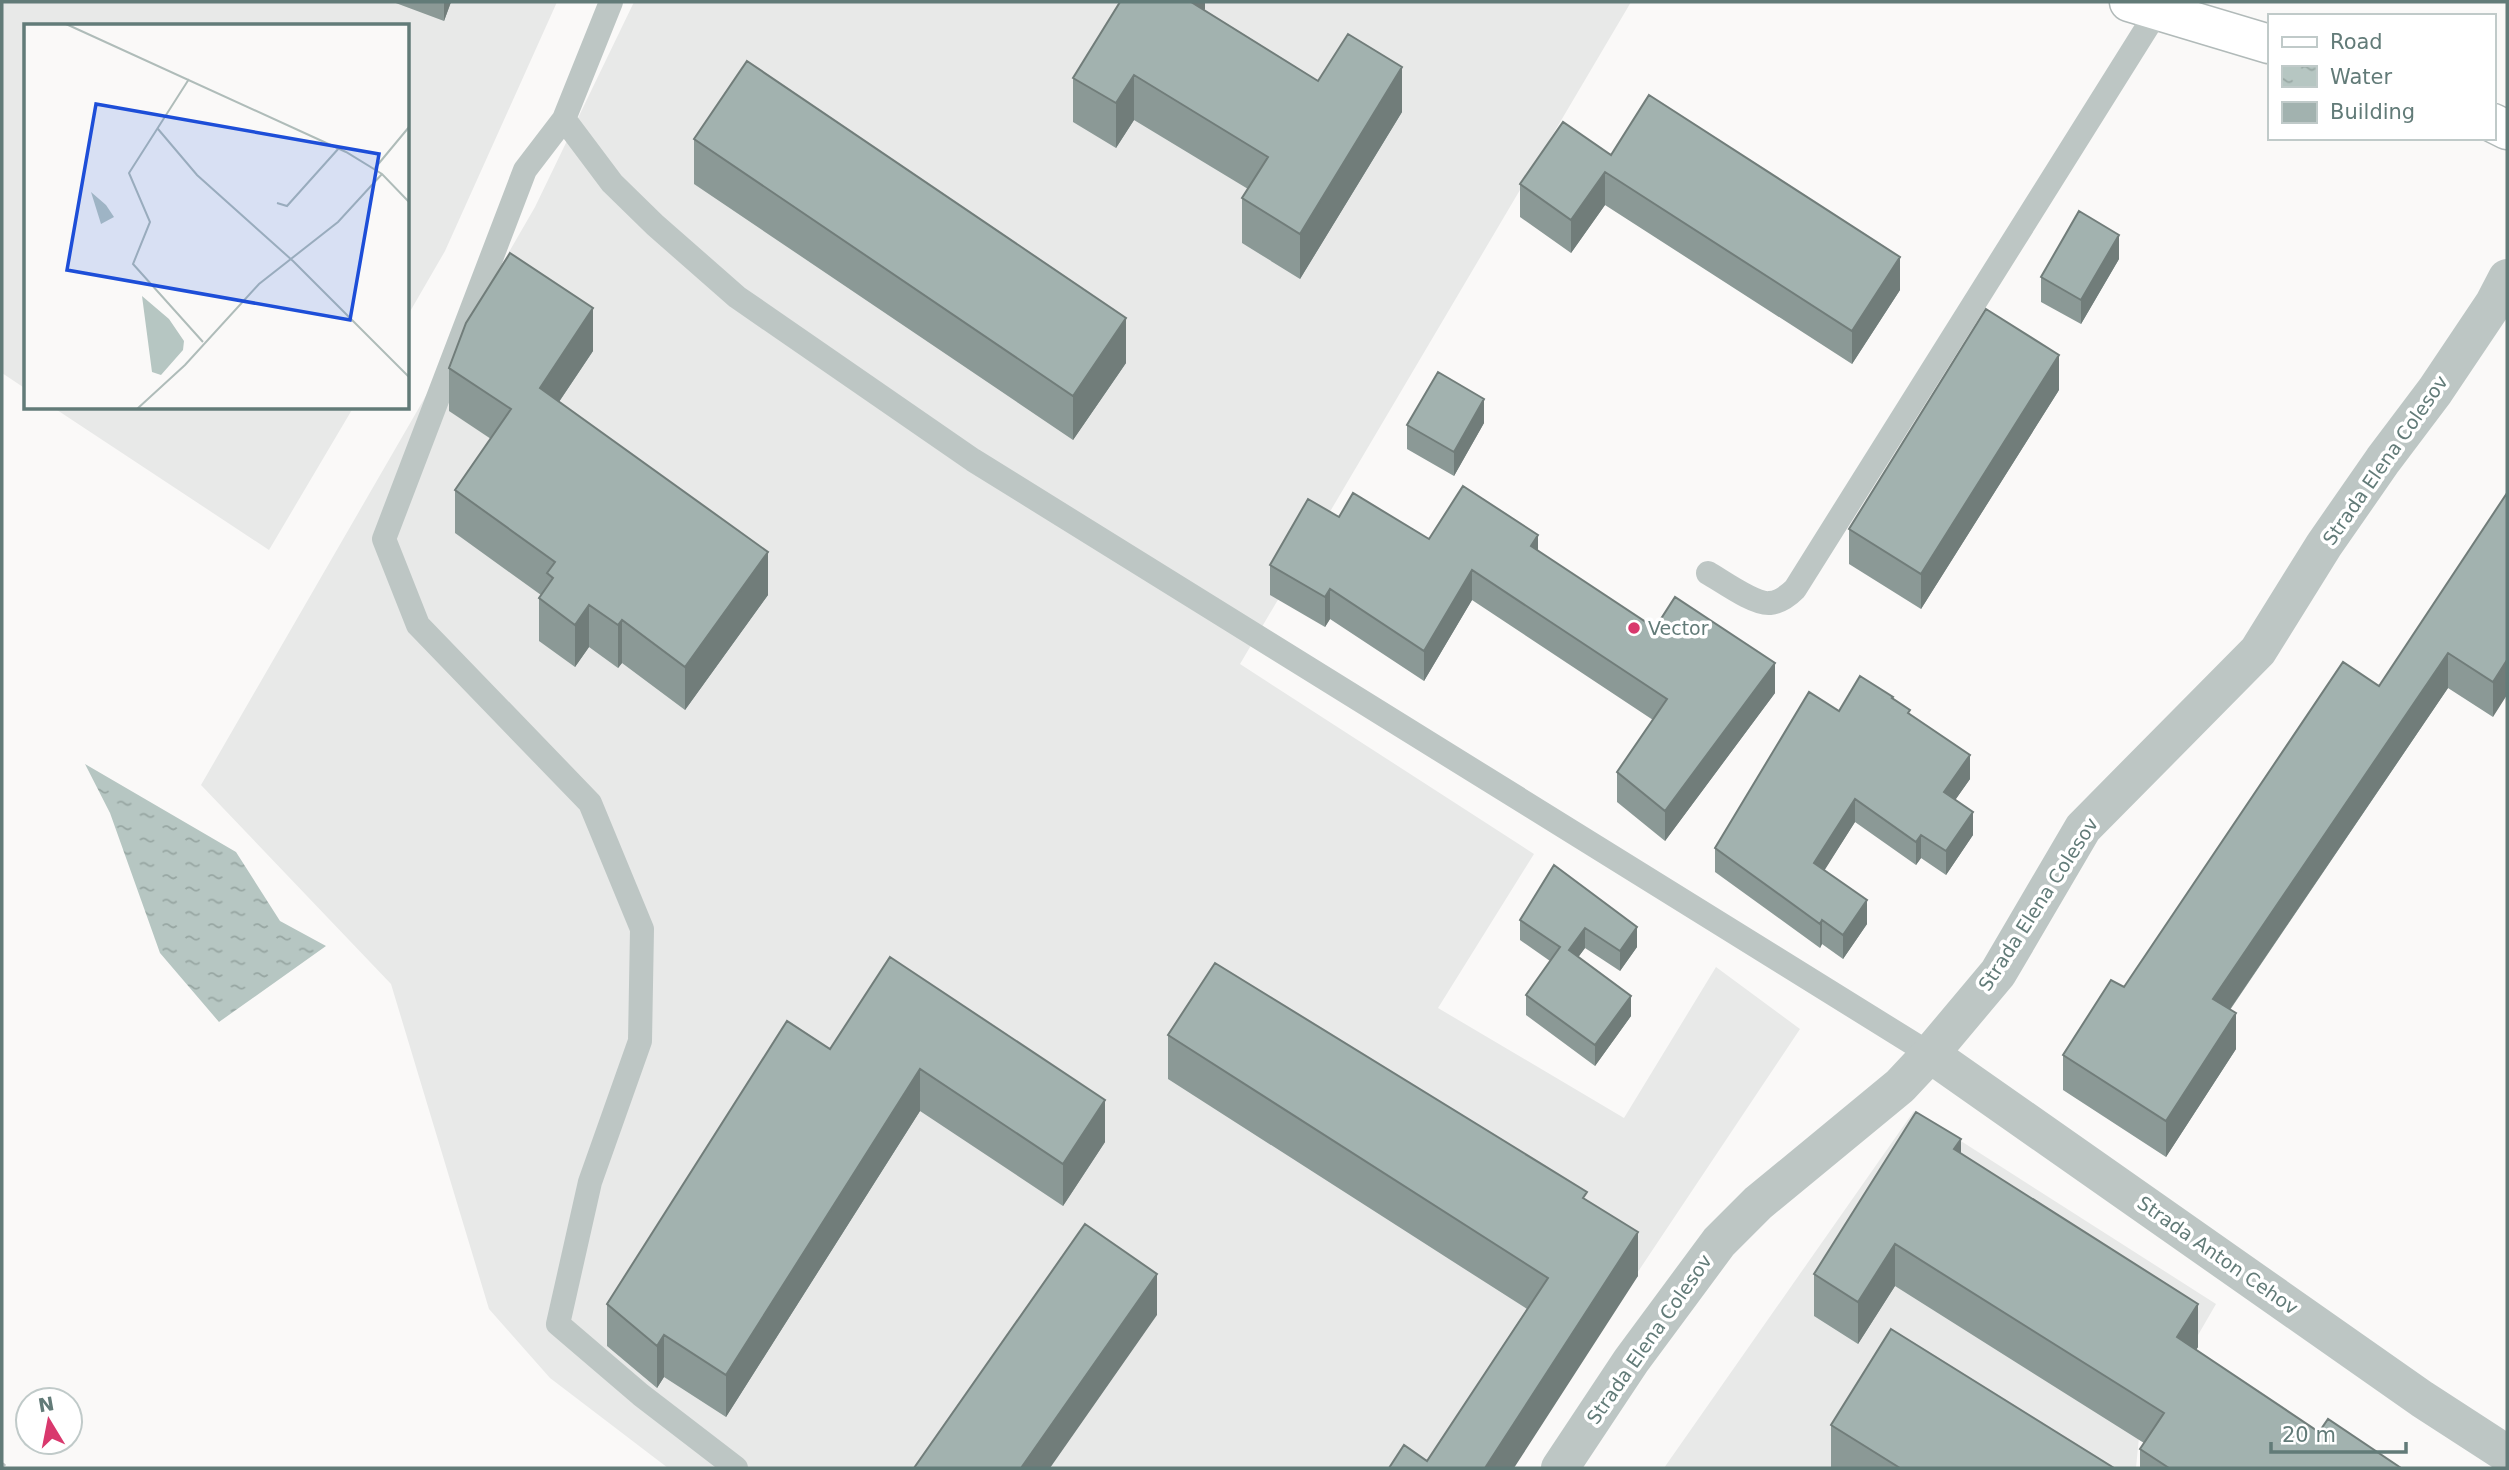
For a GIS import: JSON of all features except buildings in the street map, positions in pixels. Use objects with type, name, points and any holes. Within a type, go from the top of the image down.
[{"type":"main road","points":[[2143,6],[2268,44]]},
{"type":"street","name":"Strada Elena Colesov","points":[[1560,1468],[1651,1331],[1719,1242],[1758,1203],[1900,1086],[1930,1054],[1998,973],[2083,828],[2258,651],[2324,545],[2435,391],[2494,303],[2507,278]]},
{"type":"street","name":"Strada Anton Cehov","points":[[1930,1054],[2421,1399],[2507,1454]]},
{"type":"lane","points":[[611,2],[564,118],[525,170],[384,539],[418,625],[590,803],[642,929],[640,1041],[590,1182],[558,1324],[641,1395],[736,1468]]},
{"type":"lane","points":[[1708,573],[1759,602],[1770,604],[1784,599],[1795,589],[2143,6]]},
{"type":"lane","points":[[564,118],[612,183],[737,297],[973,460],[1930,1054]]},
{"type":"path","points":[[2,1464],[6,1468]]},
{"type":"shaded area","points":[[2,2],[557,2],[445,251],[410,312],[410,24],[24,24],[24,388],[2,373]]},
{"type":"shaded area","points":[[634,2],[1631,2],[1240,664],[1534,854],[1438,1008],[1624,1118],[1716,967],[1800,1029],[1507,1468],[668,1468],[550,1378],[489,1309],[391,984],[201,785],[535,207]]},
{"type":"shaded area","points":[[57,410],[352,410],[269,550]]},
{"type":"shaded area","points":[[1914,1111],[2216,1304],[2139,1437],[2136,1468],[1664,1468]]},
{"type":"water","points":[[85,764],[236,852],[280,921],[326,946],[219,1022],[160,953],[110,813]]},
{"type":"place","name":"Vector","points":[[1634,628]]}]
